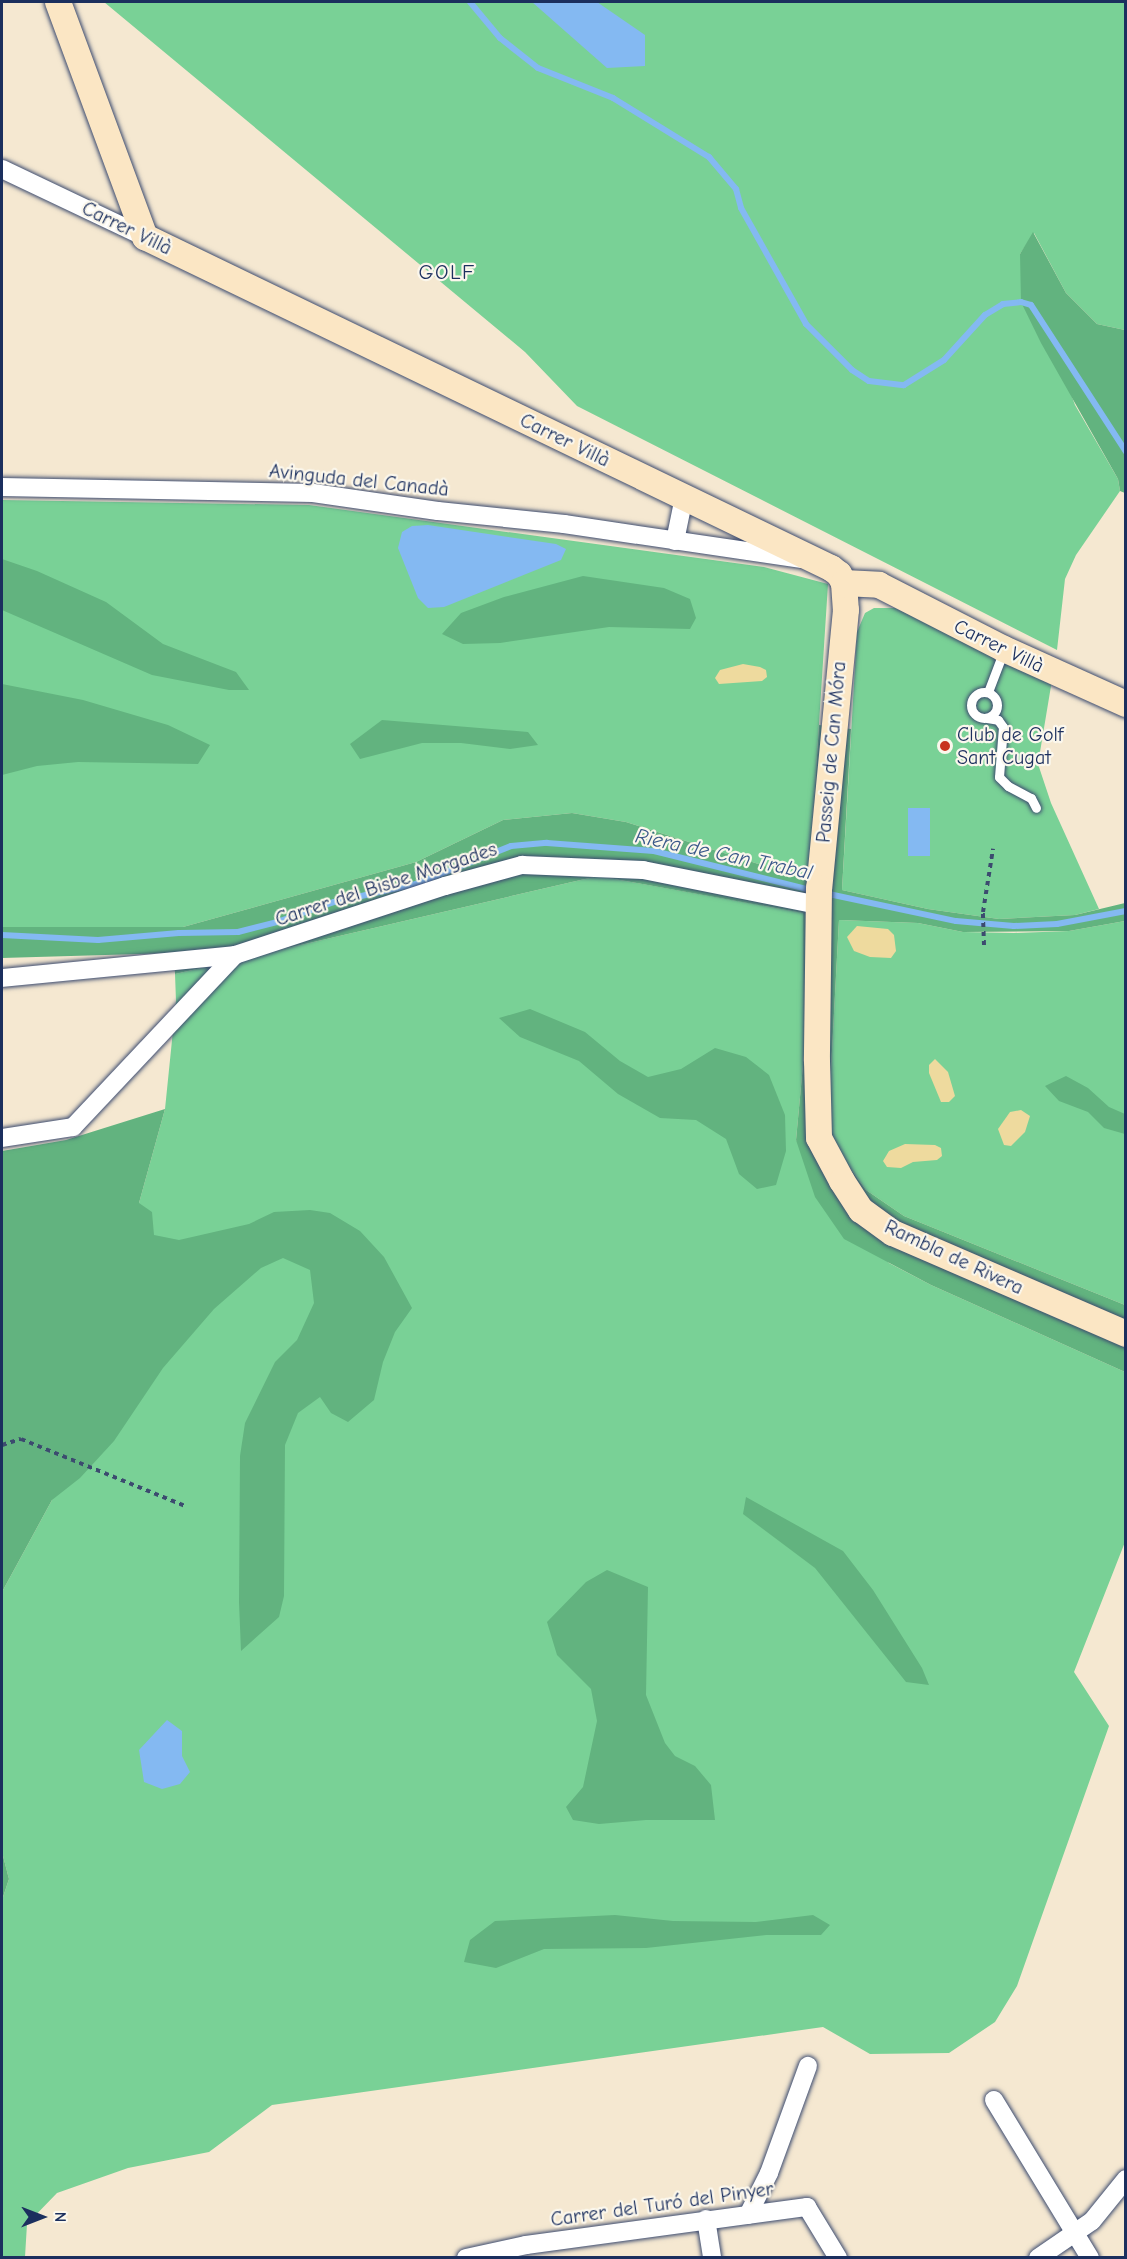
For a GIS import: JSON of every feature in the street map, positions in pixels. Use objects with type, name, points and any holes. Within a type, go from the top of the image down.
[{"type":"street","points":[[58,2],[145,237]]},
{"type":"street","name":"Carrer Villà","points":[[2,169],[817,561],[831,568],[844,583],[879,585],[1004,649],[1125,704]]},
{"type":"street","name":"Avinguda del Canadà","points":[[2,487],[313,493],[438,511],[564,524],[817,561]]},
{"type":"street","points":[[675,541],[684,497]]},
{"type":"street","name":"Passeig de Can Móra","points":[[819,1138],[818,898],[846,610],[844,583]]},
{"type":"street","name":"Carrer del Bisbe Morgades","points":[[2,978],[235,955],[445,886],[522,865],[644,870],[818,898]]},
{"type":"street","points":[[2,1138],[73,1127],[235,955]]},
{"type":"street","name":"Rambla de Rivera","points":[[819,1138],[842,1182],[861,1210],[893,1233],[1125,1334]]},
{"type":"street","points":[[748,2215],[769,2173],[808,2066]]},
{"type":"street","points":[[994,2100],[1090,2258]]},
{"type":"street","points":[[1038,2258],[1092,2221],[1125,2179]]},
{"type":"street","name":"Carrer del Turó del Pinyer","points":[[465,2258],[526,2245],[807,2206],[838,2258]]},
{"type":"street","points":[[706,2219],[712,2258]]},
{"type":"lane","points":[[988,692],[1004,649]]},
{"type":"lane","points":[[987,718],[994,713],[997,705],[994,697],[988,692],[977,693],[970,705],[975,715],[987,718],[998,720],[1003,727],[999,777],[1008,786],[1031,798],[1036,808]]},
{"type":"path","points":[[984,945],[983,912],[993,849]]},
{"type":"path","points":[[2,1445],[21,1439],[185,1506]]},
{"type":"green space","points":[[104,2],[1125,2],[1125,330],[1097,324],[1066,293],[1034,233],[1020,254],[1075,405],[1118,479],[1120,491],[1076,555],[1065,579],[1057,650],[577,406],[525,352]]},
{"type":"green space","points":[[1033,232],[1066,293],[1097,324],[1125,330],[1125,493],[1120,491],[1118,479],[1041,343],[1021,302],[1020,254]]},
{"type":"green space","points":[[2,500],[309,505],[764,567],[828,584],[809,880],[626,822],[572,813],[503,820],[416,862],[183,927],[2,927]]},
{"type":"green space","points":[[2,559],[37,571],[106,602],[163,644],[236,672],[249,690],[229,690],[152,675],[2,610]]},
{"type":"green space","points":[[583,576],[664,588],[690,599],[696,618],[690,629],[609,627],[500,643],[463,644],[442,634],[461,613],[504,597]]},
{"type":"green space","name":"Club de Golf Sant Cugat","points":[[874,608],[895,608],[1052,680],[1038,764],[1051,803],[1099,909],[1075,915],[999,919],[928,909],[842,890],[857,632],[865,613]]},
{"type":"green space","points":[[2,684],[83,700],[168,725],[210,745],[198,764],[78,762],[37,766],[2,775]]},
{"type":"green space","points":[[382,720],[528,732],[538,745],[510,749],[461,743],[422,743],[360,759],[350,744]]},
{"type":"green space","points":[[819,725],[851,729],[842,890],[928,909],[999,919],[1075,915],[1125,903],[1125,921],[1069,931],[963,932],[918,923],[839,920],[828,1125],[842,1157],[866,1190],[904,1216],[1125,1305],[1125,1372],[931,1285],[844,1239],[815,1197],[796,1140],[804,1054],[803,913],[598,876],[175,974],[174,953],[2,958],[2,927],[183,927],[416,862],[503,820],[572,813],[626,822],[809,880]]},
{"type":"green space","points":[[598,876],[804,913],[804,1054],[796,1140],[889,1263],[931,1285],[1125,1372],[1125,1542],[1074,1672],[1109,1726],[1017,1986],[995,2022],[949,2053],[870,2054],[823,2027],[272,2105],[209,2152],[128,2168],[57,2193],[27,2224],[25,2257],[2,2257],[2,1900],[9,1879],[2,1852],[2,1592],[52,1500],[139,1203],[165,1109],[176,1001],[175,974]]},
{"type":"green space","points":[[839,920],[918,923],[963,932],[1014,933],[1069,931],[1125,921],[1125,1305],[904,1216],[866,1190],[842,1157],[828,1125]]},
{"type":"green space","points":[[530,1009],[585,1032],[620,1061],[648,1077],[681,1069],[715,1048],[746,1057],[769,1075],[785,1115],[786,1151],[776,1185],[757,1189],[739,1174],[726,1139],[696,1120],[660,1118],[618,1094],[579,1061],[520,1037],[499,1018]]},
{"type":"green space","points":[[1066,1076],[1088,1088],[1109,1107],[1125,1114],[1125,1134],[1104,1128],[1088,1112],[1059,1101],[1045,1086]]},
{"type":"green space","points":[[165,1109],[139,1203],[152,1212],[154,1235],[179,1240],[249,1224],[274,1212],[310,1210],[330,1213],[360,1231],[384,1257],[412,1308],[395,1332],[383,1362],[374,1400],[348,1422],[331,1413],[320,1397],[298,1413],[285,1445],[284,1596],[279,1617],[241,1651],[240,1456],[245,1423],[275,1362],[297,1340],[314,1303],[310,1270],[283,1258],[261,1268],[214,1309],[163,1368],[114,1441],[80,1478],[52,1500],[2,1592],[2,1151],[66,1140]]},
{"type":"green space","points":[[746,1497],[843,1551],[873,1590],[922,1668],[929,1685],[906,1682],[815,1568],[743,1514]]},
{"type":"green space","points":[[607,1570],[648,1587],[646,1695],[665,1743],[675,1756],[695,1766],[711,1785],[715,1820],[646,1820],[599,1824],[573,1820],[566,1807],[583,1787],[597,1721],[591,1689],[557,1655],[547,1622],[586,1582]]},
{"type":"green space","points":[[2,1852],[9,1879],[2,1900]]},
{"type":"green space","points":[[615,1915],[673,1921],[756,1922],[813,1915],[830,1925],[821,1935],[766,1935],[646,1948],[544,1949],[496,1968],[464,1962],[470,1940],[495,1921]]},
{"type":"sand","points":[[743,664],[766,670],[767,677],[762,681],[719,684],[715,678],[720,670]]},
{"type":"sand","points":[[857,926],[888,929],[894,935],[896,951],[891,958],[870,957],[854,951],[847,937]]},
{"type":"sand","points":[[935,1059],[948,1072],[955,1096],[949,1102],[941,1102],[929,1073],[929,1065]]},
{"type":"sand","points":[[1021,1110],[1030,1116],[1025,1132],[1011,1146],[1004,1145],[998,1129],[1010,1112]]},
{"type":"sand","points":[[905,1144],[935,1145],[941,1148],[942,1156],[937,1160],[913,1162],[901,1168],[887,1167],[883,1161],[889,1151]]},
{"type":"water","points":[[532,2],[597,2],[645,35],[645,66],[607,68]]},
{"type":"water","points":[[428,525],[556,544],[566,549],[561,560],[444,607],[428,608],[418,598],[398,548],[402,532],[412,526]]},
{"type":"water","points":[[908,808],[930,808],[930,856],[908,856]]},
{"type":"water","points":[[167,1720],[182,1731],[182,1756],[190,1772],[180,1784],[162,1789],[144,1782],[139,1750]]},
{"type":"waterway","points":[[470,2],[500,38],[538,68],[613,98],[709,157],[736,189],[741,208],[806,324],[852,370],[869,381],[904,385],[944,360],[985,315],[1003,304],[1021,302],[1031,305],[1126,452]]},
{"type":"waterway","name":"Riera de Can Trabal","points":[[2,935],[98,940],[179,933],[238,932],[277,922],[334,902],[416,884],[511,846],[547,843],[654,851],[814,891]]},
{"type":"waterway","name":"Riera de Can Trabal","points":[[824,893],[956,921],[1014,926],[1057,924],[1126,911]]},
{"type":"place","name":"Club de Golf Sant Cugat","points":[[945,746]]},
{"type":"district","name":"GOLF","points":[[447,272]]}]
